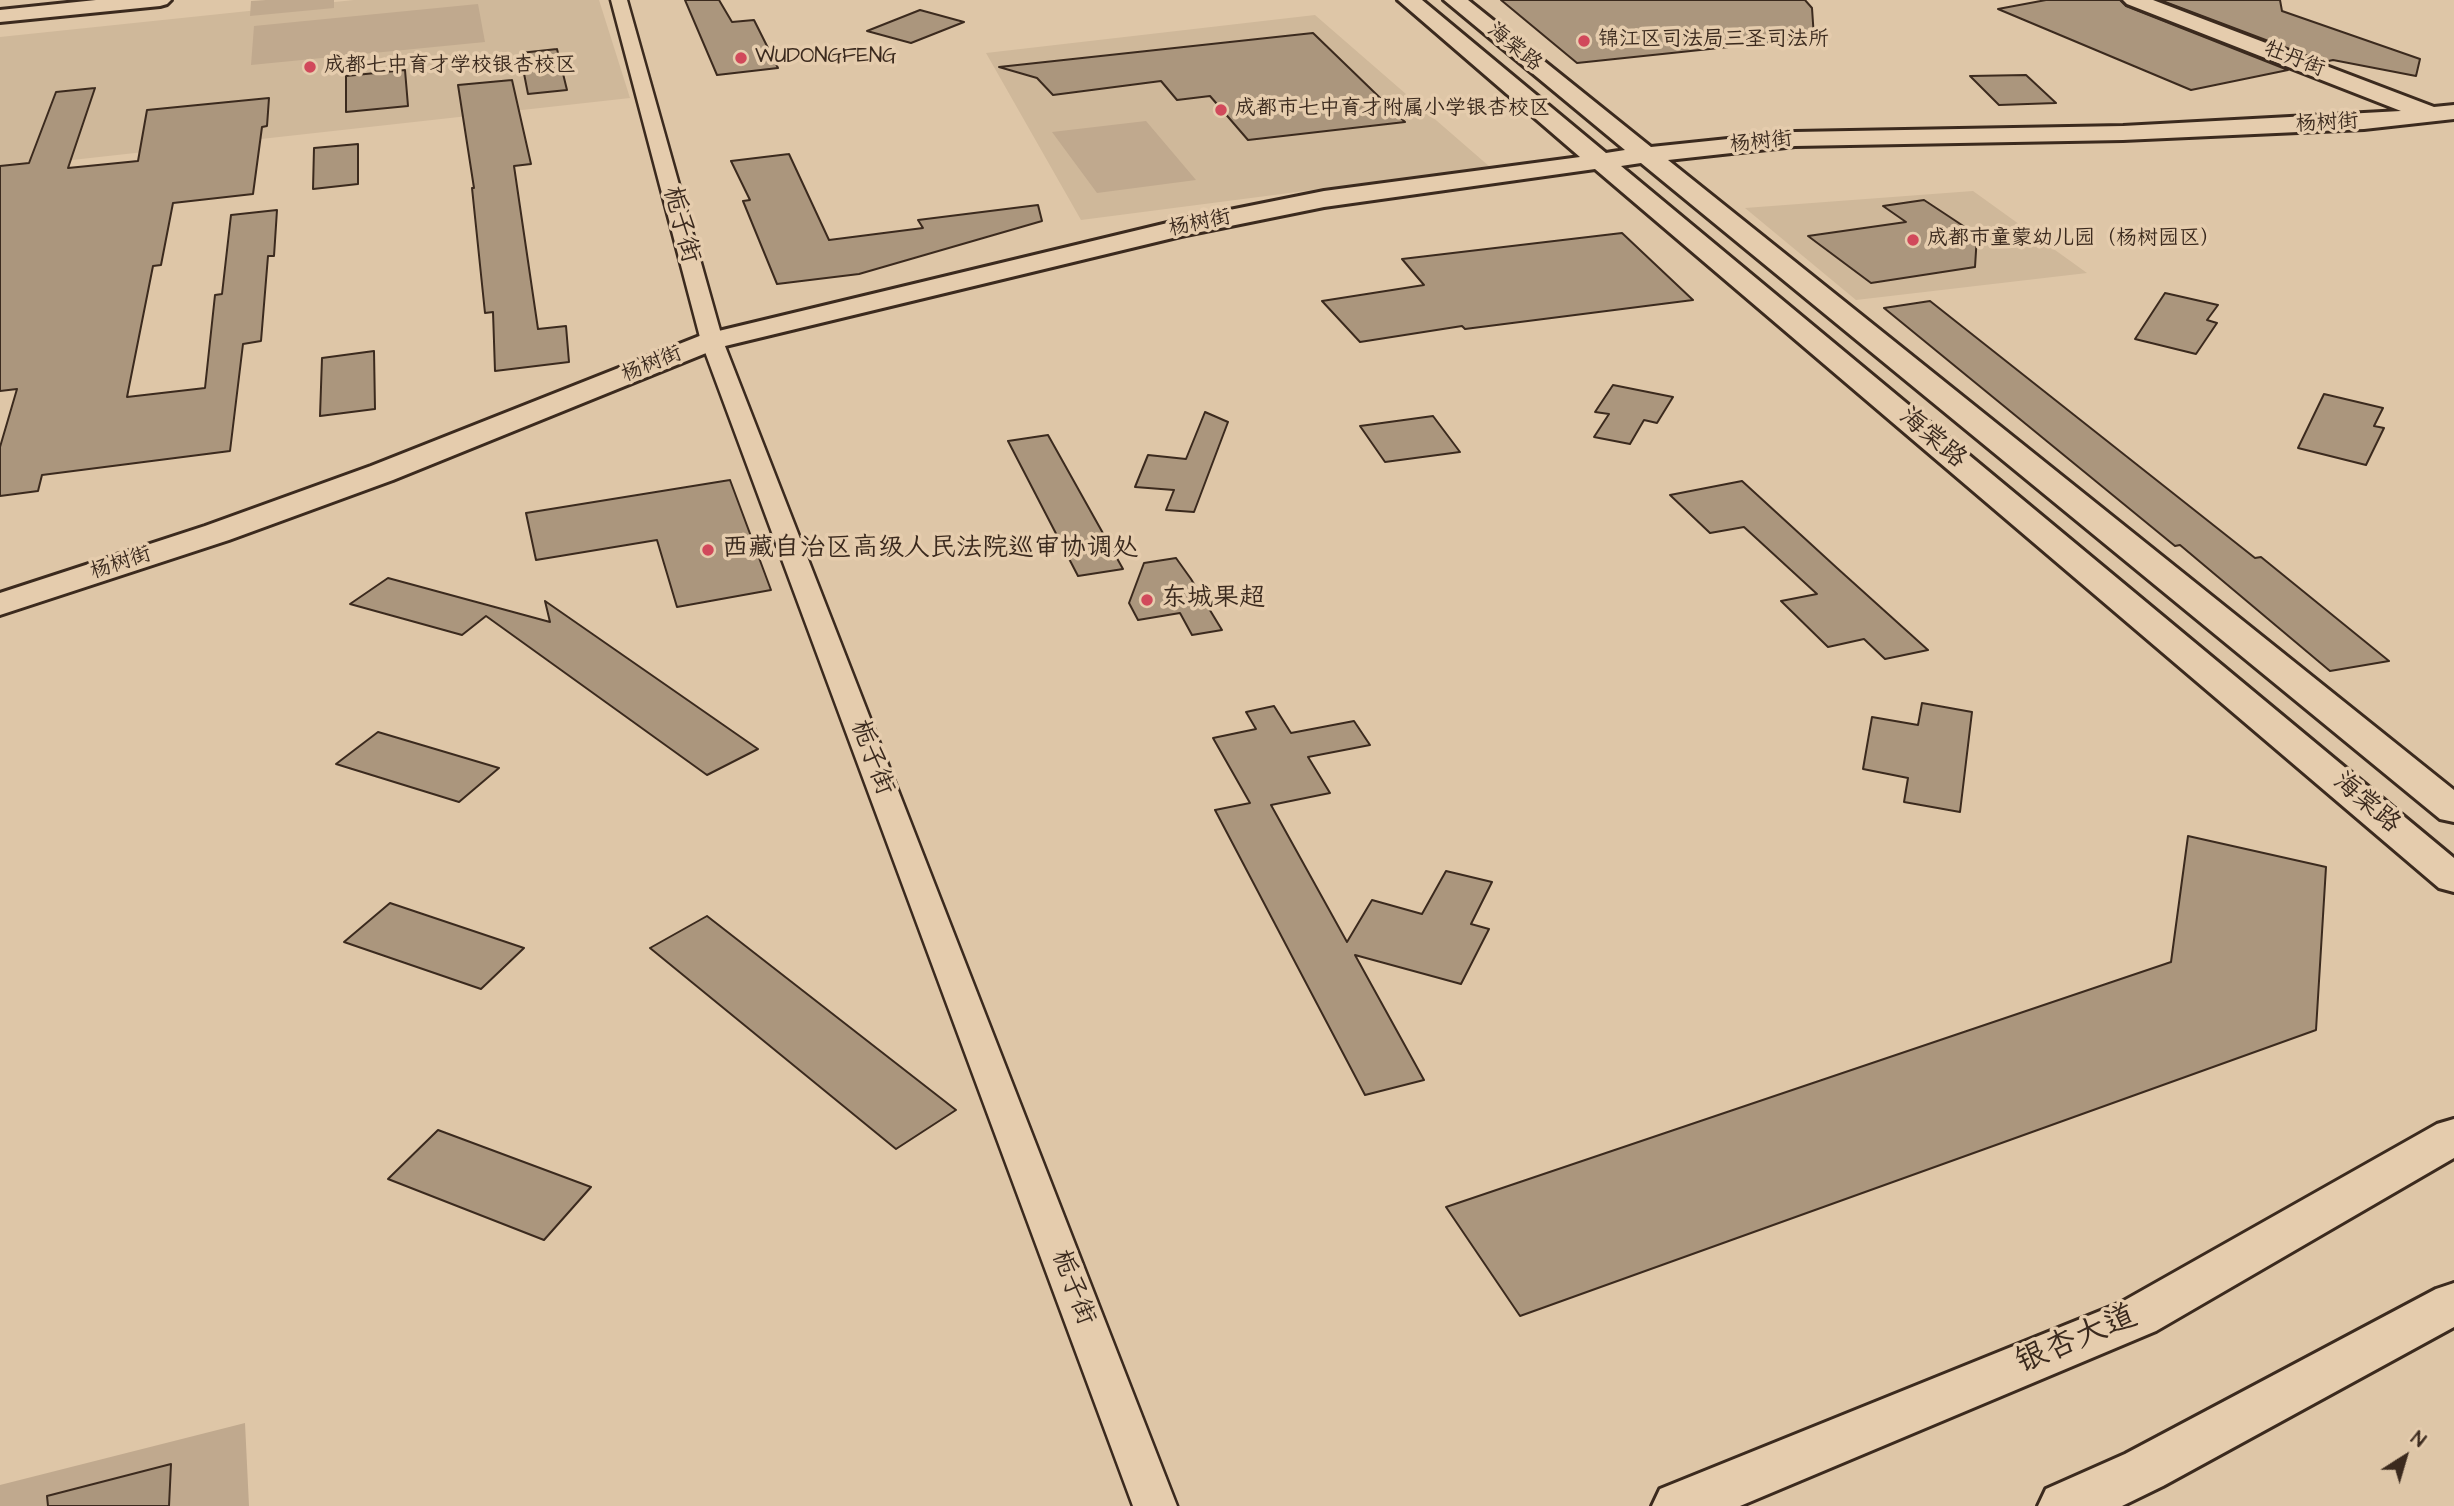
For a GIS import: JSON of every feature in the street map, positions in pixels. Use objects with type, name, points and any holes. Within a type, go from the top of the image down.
[{"type":"main road","points":[[0,16],[160,0]]},
{"type":"main road","name":"海棠路","points":[[1409,0],[2454,879]]},
{"type":"main road","name":"海棠路","points":[[1455,0],[2454,810]]},
{"type":"main road","name":"牡丹街","points":[[2134,0],[2447,116]]},
{"type":"main road","name":"杨树街","points":[[0,604],[217,533],[382,473],[712,341],[1180,228],[1284,206],[1602,160],[1795,139],[2123,133],[2447,116]]},
{"type":"main road","name":"银杏大道","points":[[1679,1506],[2138,1317],[2454,1136]]},
{"type":"main road","points":[[2066,1506],[2144,1470],[2454,1303]]},
{"type":"street","name":"栀子街","points":[[619,0],[712,341],[1155,1506]]},
{"type":"shaded area","points":[[334,0],[334,8],[250,16],[251,1]]},
{"type":"shaded area","name":"成都七中育才学校银杏校区","points":[[354,0],[599,0],[630,98],[0,168],[0,37]]},
{"type":"shaded area","points":[[478,4],[485,42],[251,65],[254,26]]},
{"type":"shaded area","name":"成都市七中育才附属小学银杏校区","points":[[1315,15],[1490,167],[1081,220],[986,53]]},
{"type":"shaded area","points":[[1146,121],[1196,180],[1097,193],[1052,132]]},
{"type":"shaded area","name":"成都市童蒙幼儿园（杨树园区）","points":[[1973,191],[2087,273],[1856,300],[1745,208]]},
{"type":"shaded area","points":[[245,1423],[249,1506],[0,1506],[0,1485]]},
{"type":"building","points":[[685,0],[719,0],[732,22],[754,20],[778,68],[717,75]]},
{"type":"building","points":[[1501,0],[1805,0],[1812,8],[1814,38],[1577,63]]},
{"type":"building","points":[[2046,0],[2120,0],[2126,6],[2288,70],[2191,90],[1998,9]]},
{"type":"building","points":[[2160,0],[2280,0],[2282,11],[2420,59],[2416,76],[2333,60],[2324,62]]},
{"type":"building","points":[[920,10],[964,22],[911,43],[867,31]]},
{"type":"building","points":[[1313,33],[1405,122],[1248,140],[1210,96],[1177,100],[1161,81],[1053,95],[1037,78],[999,67]]},
{"type":"building","points":[[557,49],[567,90],[528,94],[520,53]]},
{"type":"building","points":[[405,70],[408,106],[346,112],[346,76]]},
{"type":"building","points":[[2026,75],[2056,103],[1999,105],[1970,76]]},
{"type":"building","points":[[512,80],[531,164],[514,166],[538,329],[566,326],[569,362],[495,371],[493,312],[485,313],[474,188],[458,85]]},
{"type":"building","points":[[95,88],[68,168],[138,161],[147,110],[269,98],[267,126],[262,127],[253,194],[173,203],[161,265],[153,266],[127,397],[205,388],[215,295],[222,294],[231,215],[277,210],[274,256],[268,256],[261,341],[243,344],[230,451],[42,475],[38,491],[0,496],[0,447],[17,389],[0,391],[0,166],[29,163],[56,92]]},
{"type":"building","points":[[358,144],[358,184],[313,189],[314,148]]},
{"type":"building","points":[[789,154],[829,240],[923,228],[918,220],[1038,205],[1042,221],[859,274],[777,284],[743,201],[750,200],[731,161]]},
{"type":"building","points":[[1924,200],[1977,235],[1975,267],[1871,283],[1808,236],[1906,222],[1883,206]]},
{"type":"building","points":[[1622,233],[1693,300],[1465,329],[1462,326],[1360,342],[1322,301],[1424,285],[1402,259]]},
{"type":"building","points":[[2165,293],[2218,305],[2207,320],[2217,323],[2196,354],[2135,339]]},
{"type":"building","points":[[1930,301],[2255,558],[2261,557],[2389,661],[2330,671],[2180,545],[2175,546],[1884,308]]},
{"type":"building","points":[[374,351],[375,409],[320,416],[322,358]]},
{"type":"building","points":[[1613,385],[1673,397],[1657,423],[1644,420],[1630,444],[1594,437],[1609,414],[1595,412]]},
{"type":"building","points":[[2324,394],[2383,408],[2374,426],[2384,428],[2366,465],[2298,448]]},
{"type":"building","points":[[1205,412],[1228,422],[1194,512],[1166,510],[1174,490],[1135,487],[1148,455],[1186,459]]},
{"type":"building","points":[[1433,416],[1460,452],[1385,462],[1360,426]]},
{"type":"building","points":[[1048,435],[1123,569],[1078,576],[1008,441]]},
{"type":"building","name":"西藏自治区高级人民法院巡审协调处","points":[[730,480],[771,590],[677,607],[657,540],[536,560],[526,513]]},
{"type":"building","points":[[1742,481],[1928,650],[1885,659],[1864,639],[1828,647],[1781,601],[1817,594],[1744,527],[1710,533],[1670,495]]},
{"type":"building","points":[[1176,558],[1222,630],[1192,635],[1180,613],[1138,620],[1129,603],[1144,563]]},
{"type":"building","points":[[388,578],[550,622],[545,601],[758,749],[707,775],[486,616],[462,635],[350,604]]},
{"type":"building","points":[[1922,703],[1972,712],[1960,812],[1904,802],[1908,778],[1863,769],[1872,717],[1918,725]]},
{"type":"building","points":[[1274,706],[1291,733],[1354,721],[1370,745],[1308,757],[1330,793],[1271,805],[1347,942],[1372,900],[1422,914],[1446,871],[1492,882],[1471,924],[1489,929],[1461,984],[1355,955],[1424,1080],[1365,1095],[1215,810],[1250,803],[1213,738],[1256,729],[1246,712]]},
{"type":"building","points":[[378,732],[499,768],[459,802],[336,764]]},
{"type":"building","points":[[2188,836],[2326,867],[2316,1030],[1520,1316],[1446,1207],[2171,962]]},
{"type":"building","points":[[390,903],[524,948],[481,989],[344,942]]},
{"type":"building","points":[[707,916],[956,1110],[896,1149],[650,948]]},
{"type":"building","points":[[438,1130],[591,1187],[544,1240],[388,1179]]},
{"type":"building","points":[[171,1464],[169,1506],[48,1506],[47,1496]]},
{"type":"place","name":"锦江区司法局三圣司法所","points":[[1584,41]]},
{"type":"place","name":"WUDONGFENG","points":[[741,58]]},
{"type":"place","name":"成都七中育才学校银杏校区","points":[[310,67]]},
{"type":"place","name":"成都市七中育才附属小学银杏校区","points":[[1221,110]]},
{"type":"place","name":"成都市童蒙幼儿园（杨树园区）","points":[[1913,240]]},
{"type":"place","name":"西藏自治区高级人民法院巡审协调处","points":[[708,550]]},
{"type":"place","name":"东城果超","points":[[1147,600]]}]
